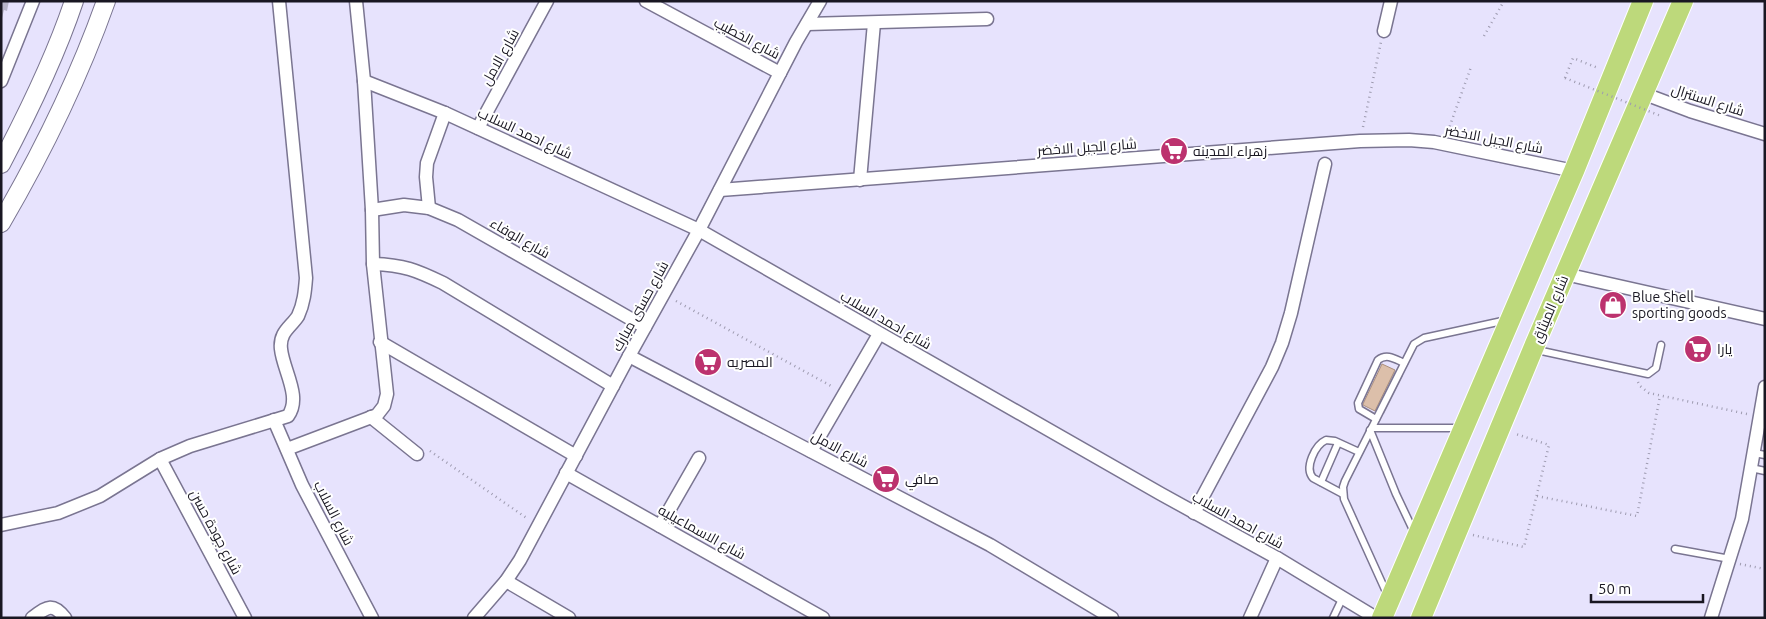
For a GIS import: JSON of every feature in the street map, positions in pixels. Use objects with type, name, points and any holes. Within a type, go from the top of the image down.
[{"type":"main road","points":[[1382,618],[1574,171],[1643,1]]},
{"type":"main road","name":"شارع الميثاق","points":[[1424,617],[1533,349],[1682,1]]},
{"type":"street","points":[[1,81],[6,59],[33,1]]},
{"type":"street","points":[[1,164],[38,92],[65,29],[74,1]]},
{"type":"street","points":[[1,223],[34,167],[65,104],[106,1]]},
{"type":"street","points":[[1,525],[58,512],[100,496],[160,460],[190,446],[288,416],[294,408],[294,399],[280,348],[285,330],[297,317],[304,300],[306,278],[279,1]]},
{"type":"street","points":[[287,449],[377,415],[384,406],[387,394],[373,264],[372,210],[364,81],[356,1]]},
{"type":"street","name":"شارع الامل","points":[[478,128],[548,1]]},
{"type":"street","name":"شارع الخطيب","points":[[646,1],[780,72]]},
{"type":"street","name":"شارع حسنى مبارك","points":[[474,618],[506,582],[520,560],[699,230],[780,72],[820,1]]},
{"type":"street","points":[[1384,31],[1391,1]]},
{"type":"street","points":[[807,24],[987,19]]},
{"type":"street","points":[[860,180],[874,23]]},
{"type":"street","name":"شارع احمد السلاب","points":[[364,81],[445,113],[699,230],[1194,513],[1277,558],[1376,618]]},
{"type":"street","points":[[38,92],[65,104]]},
{"type":"street","name":"شارع السنترال","points":[[1642,93],[1690,111],[1765,134]]},
{"type":"street","points":[[429,208],[426,176],[427,163],[445,113]]},
{"type":"street","name":"شارع الجبل الاخضر","points":[[720,190],[1360,141],[1409,140],[1444,144],[1574,171]]},
{"type":"street","points":[[1194,513],[1272,367],[1282,343],[1291,313],[1325,164]]},
{"type":"street","name":"شارع الوفاء","points":[[372,210],[404,205],[429,208],[458,220],[645,327]]},
{"type":"street","points":[[373,264],[396,265],[416,270],[442,283],[613,386]]},
{"type":"street","points":[[1565,274],[1765,319]]},
{"type":"street","points":[[810,451],[879,334]]},
{"type":"street","points":[[380,342],[576,456]]},
{"type":"street","name":"شارع الامل","points":[[629,356],[990,545],[1112,618]]},
{"type":"street","points":[[1711,618],[1742,519],[1751,468],[1759,454],[1760,416],[1765,388]]},
{"type":"street","points":[[371,417],[417,454]]},
{"type":"street","name":"شارع السلاب","points":[[274,420],[318,516],[372,618]]},
{"type":"street","points":[[660,526],[699,458]]},
{"type":"street","name":"شارع جودة حسن","points":[[160,460],[245,618]]},
{"type":"street","name":"شارع الاسماعيليه","points":[[566,473],[823,618]]},
{"type":"street","points":[[1250,618],[1277,558]]},
{"type":"street","points":[[506,582],[569,618]]},
{"type":"street","points":[[32,618],[47,607],[55,608],[65,618]]},
{"type":"lane","points":[[1390,599],[1346,504],[1343,494],[1345,481],[1414,344],[1424,338],[1511,319]]},
{"type":"lane","points":[[1533,349],[1648,374],[1654,370],[1661,345]]},
{"type":"lane","points":[[1376,419],[1359,409],[1358,403],[1378,360],[1383,356],[1389,356],[1404,363]]},
{"type":"lane","points":[[1371,429],[1463,428]]},
{"type":"lane","points":[[1371,429],[1396,494],[1416,537]]},
{"type":"lane","points":[[1343,494],[1313,478],[1308,468],[1322,441],[1331,440],[1338,442],[1359,452]]},
{"type":"lane","points":[[1321,482],[1338,442]]},
{"type":"lane","points":[[1751,468],[1765,470]]},
{"type":"lane","points":[[1675,549],[1730,560]]},
{"type":"lane","points":[[1333,618],[1342,597]]},
{"type":"path","points":[[1484,36],[1504,1]]},
{"type":"path","points":[[1360,141],[1384,31]]},
{"type":"path","points":[[1612,74],[1573,58],[1565,78],[1661,116]]},
{"type":"path","points":[[1444,144],[1471,67]]},
{"type":"path","points":[[663,294],[844,393]]},
{"type":"path","points":[[1632,372],[1640,386],[1649,393],[1760,416]]},
{"type":"path","points":[[1537,496],[1637,516],[1660,396]]},
{"type":"path","points":[[1457,532],[1524,547],[1549,445],[1501,429]]},
{"type":"path","points":[[417,454],[425,448],[539,526]]},
{"type":"path","points":[[1730,560],[1765,569]]},
{"type":"building","points":[[1382,364],[1395,370],[1375,411],[1363,404]]},
{"type":"place","name":"زهراء المدينه","points":[[1174,151]]},
{"type":"place","name":"Blue Shell sporting goods","points":[[1613,305]]},
{"type":"place","name":"يارا","points":[[1698,349]]},
{"type":"place","name":"المصريه","points":[[708,362]]},
{"type":"place","name":"صافي","points":[[886,479]]}]
